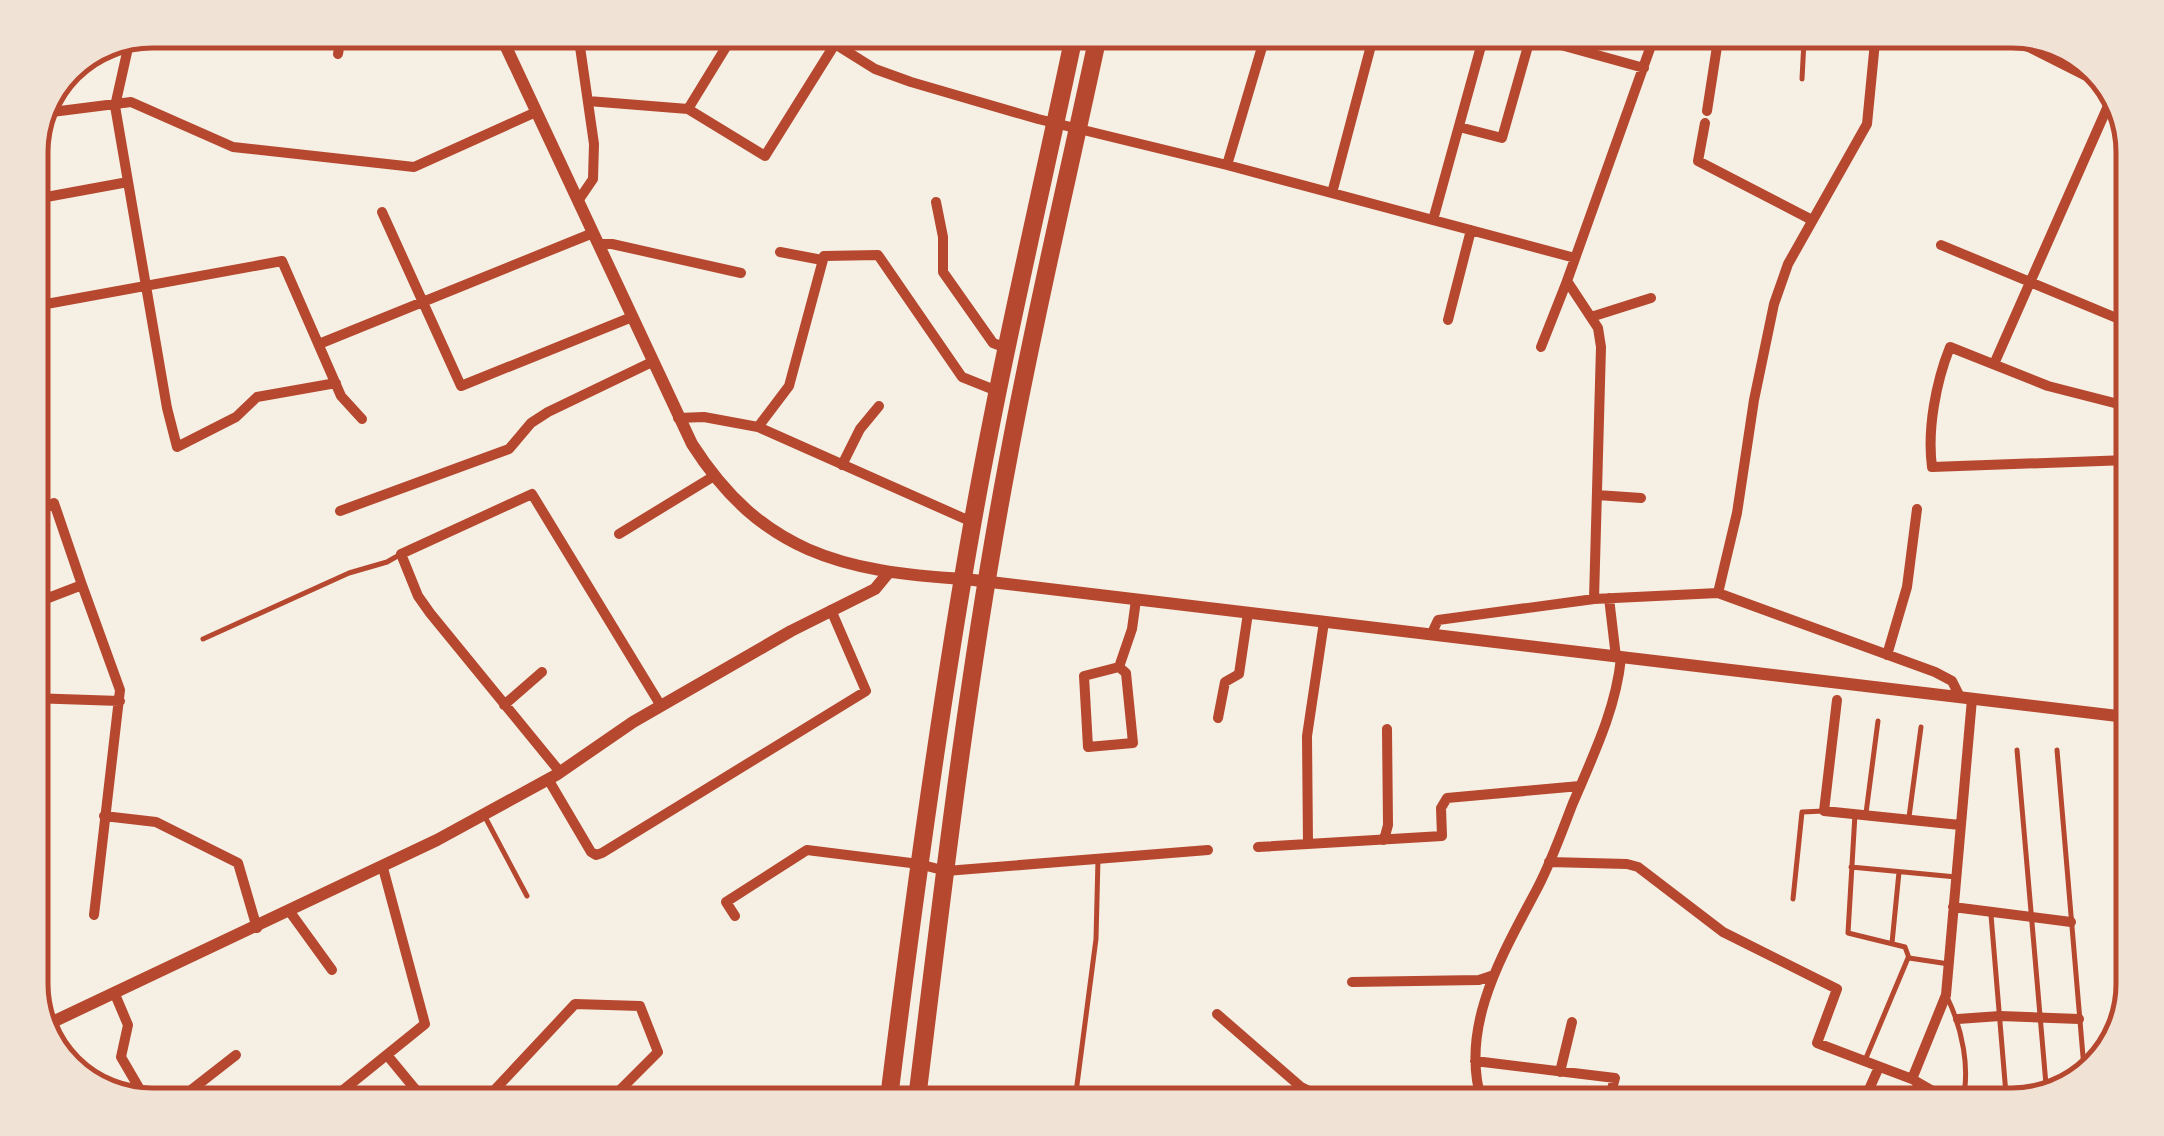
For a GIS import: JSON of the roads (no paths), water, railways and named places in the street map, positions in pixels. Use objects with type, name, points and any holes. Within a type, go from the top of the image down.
[{"type":"main road","points":[[891,1088],[918,864],[972,522],[1071,48]]},
{"type":"main road","points":[[918,1088],[946,871],[1008,456],[1095,48]]},
{"type":"street","points":[[338,54],[339,48]]},
{"type":"street","points":[[506,48],[678,418],[714,476],[752,516],[786,539],[828,558],[888,572],[2116,716]]},
{"type":"street","points":[[578,200],[592,179],[594,144],[580,48]]},
{"type":"street","points":[[688,110],[726,48]]},
{"type":"street","points":[[588,101],[688,110],[765,156],[824,48]]},
{"type":"street","points":[[844,48],[875,68],[911,82],[1576,258]]},
{"type":"street","points":[[1227,165],[1263,48]]},
{"type":"street","points":[[1332,194],[1370,48]]},
{"type":"street","points":[[1434,220],[1480,48]]},
{"type":"street","points":[[1458,127],[1502,138],[1527,48]]},
{"type":"street","points":[[1572,48],[1644,68]]},
{"type":"street","points":[[1541,346],[1650,48]]},
{"type":"street","points":[[1717,48],[1698,162],[1812,220]]},
{"type":"street","points":[[1718,593],[1737,512],[1774,304],[1788,264],[1867,124],[1874,48]]},
{"type":"street","points":[[2037,50],[2080,72]]},
{"type":"street","points":[[127,51],[115,106],[177,447],[236,417],[258,397],[336,383]]},
{"type":"street","points":[[55,112],[131,102],[233,148],[414,167],[536,112]]},
{"type":"street","points":[[1994,364],[2107,108]]},
{"type":"street","points":[[48,197],[128,182]]},
{"type":"street","points":[[936,202],[944,272],[992,343],[1006,348]]},
{"type":"street","points":[[382,212],[461,386],[632,318]]},
{"type":"street","points":[[1448,320],[1471,230]]},
{"type":"street","points":[[319,344],[596,238],[740,273]]},
{"type":"street","points":[[1941,245],[2116,318]]},
{"type":"street","points":[[780,252],[822,260]]},
{"type":"street","points":[[758,426],[788,386],[824,256],[878,255],[962,377],[997,390]]},
{"type":"street","points":[[48,304],[282,260],[341,396],[362,419]]},
{"type":"street","points":[[1567,281],[1598,328],[1601,347],[1594,598]]},
{"type":"street","points":[[1591,317],[1650,298]]},
{"type":"street","points":[[2116,403],[2048,386],[1950,347],[1943,364],[1929,444],[1932,466],[2116,460]]},
{"type":"street","points":[[340,511],[510,450],[531,422],[652,362]]},
{"type":"street","points":[[842,464],[860,429],[880,406]]},
{"type":"street","points":[[678,418],[704,417],[758,426],[972,522]]},
{"type":"street","points":[[619,534],[714,476]]},
{"type":"street","points":[[661,706],[532,494],[402,554],[418,596],[554,776],[596,856],[866,692],[832,610]]},
{"type":"street","points":[[1597,496],[1641,498]]},
{"type":"street","points":[[48,506],[54,503],[120,690],[94,914]]},
{"type":"street","points":[[1887,655],[1907,587],[1917,508]]},
{"type":"street","points":[[54,1021],[382,868],[484,815],[554,776],[661,706],[876,589],[888,572]]},
{"type":"street","points":[[48,598],[82,585]]},
{"type":"street","points":[[1431,635],[1438,620],[1594,598],[1718,593],[1952,681],[1966,698],[1946,995],[1914,1081]]},
{"type":"street","points":[[1479,1088],[1475,1061],[1480,1018],[1494,975],[1549,862],[1611,710],[1619,658],[1608,598]]},
{"type":"street","points":[[1118,668],[1132,629],[1136,600]]},
{"type":"street","points":[[1218,718],[1224,682],[1239,674],[1248,613]]},
{"type":"street","points":[[1308,844],[1307,736],[1324,622]]},
{"type":"street","points":[[1118,668],[1126,672],[1132,742],[1088,747],[1084,676],[1118,668]]},
{"type":"street","points":[[504,706],[542,672]]},
{"type":"street","points":[[48,699],[120,702]]},
{"type":"street","points":[[1837,700],[1824,811],[1960,825]]},
{"type":"street","points":[[1384,840],[1388,825],[1387,730]]},
{"type":"street","points":[[1258,846],[1442,836],[1442,808],[1448,798],[1580,786]]},
{"type":"street","points":[[104,816],[156,822],[238,864],[256,928]]},
{"type":"street","points":[[734,916],[726,902],[806,850],[946,871],[1208,850]]},
{"type":"street","points":[[1549,862],[1638,867],[1723,932],[1837,989],[1817,1043],[1929,1088]]},
{"type":"street","points":[[347,1088],[425,1024],[382,868]]},
{"type":"street","points":[[1953,907],[2071,922]]},
{"type":"street","points":[[290,912],[332,970]]},
{"type":"street","points":[[1352,982],[1480,980],[1494,975]]},
{"type":"street","points":[[114,992],[128,1025],[121,1056],[139,1088]]},
{"type":"street","points":[[496,1088],[575,1004],[640,1006],[658,1052],[624,1088]]},
{"type":"street","points":[[1217,1014],[1303,1088]]},
{"type":"street","points":[[1958,1019],[2079,1019]]},
{"type":"street","points":[[1560,1072],[1572,1022]]},
{"type":"street","points":[[387,1055],[414,1088]]},
{"type":"street","points":[[194,1088],[236,1056]]},
{"type":"street","points":[[1475,1061],[1614,1078],[1612,1088]]},
{"type":"street","points":[[1869,1088],[1879,1066]]},
{"type":"lane","points":[[1802,78],[1804,48]]},
{"type":"lane","points":[[203,639],[348,573],[402,554]]},
{"type":"lane","points":[[1865,1061],[1909,958],[1905,947],[1848,933],[1851,867],[1878,722]]},
{"type":"lane","points":[[1908,820],[1921,728]]},
{"type":"lane","points":[[2017,750],[2046,1083]]},
{"type":"lane","points":[[2057,750],[2083,1061]]},
{"type":"lane","points":[[1793,899],[1802,812],[1824,811]]},
{"type":"lane","points":[[484,815],[527,896]]},
{"type":"lane","points":[[1077,1088],[1096,939],[1098,859]]},
{"type":"lane","points":[[1851,867],[1956,877]]},
{"type":"lane","points":[[1892,944],[1899,872]]},
{"type":"lane","points":[[1991,912],[2006,1088]]},
{"type":"lane","points":[[1909,958],[1948,964]]},
{"type":"lane","points":[[1946,995],[1958,1019],[1964,1088]]},
{"type":"lane","points":[[1912,1088],[1914,1081]]}]
